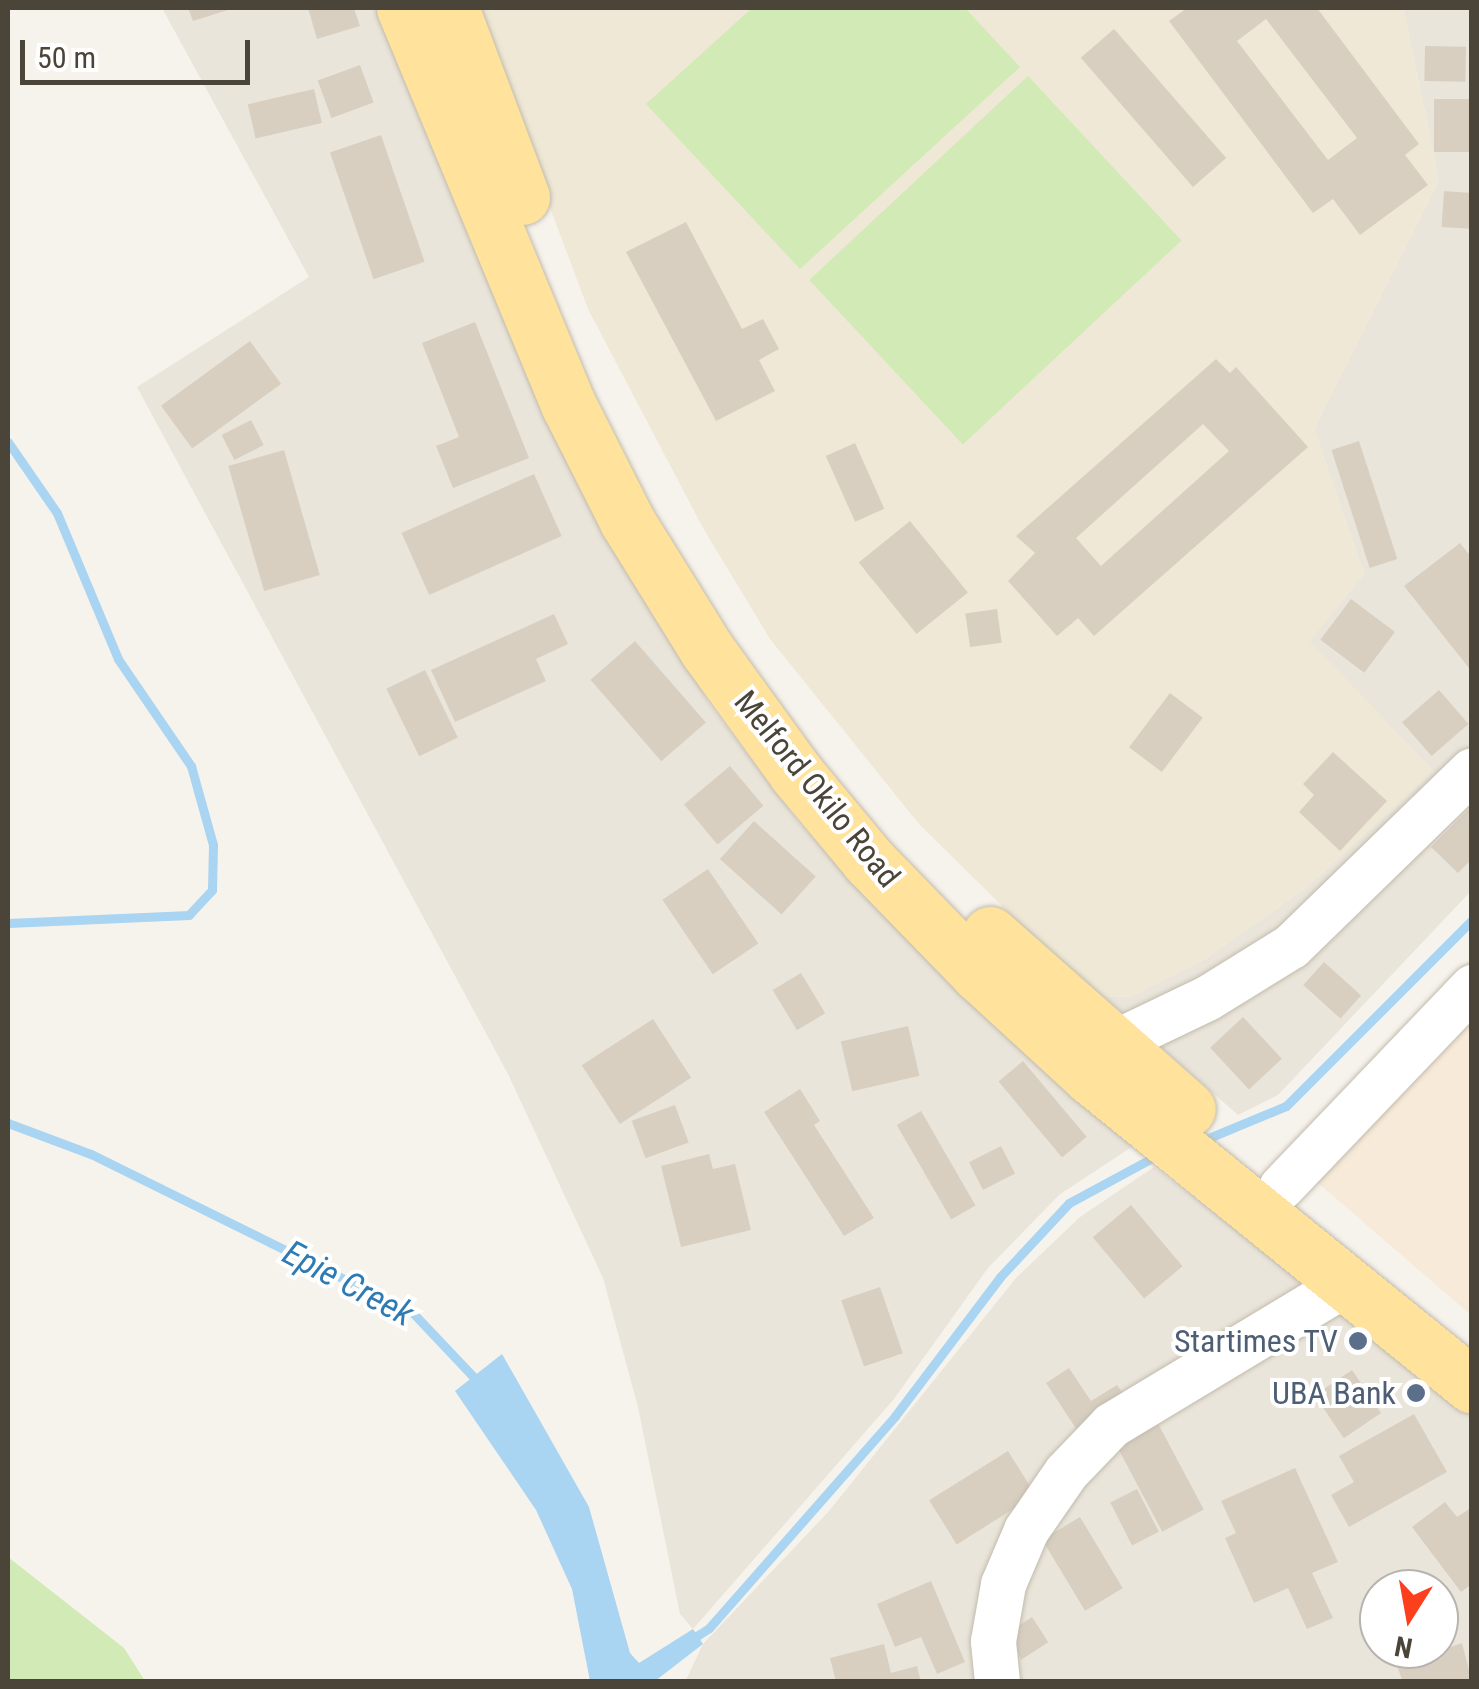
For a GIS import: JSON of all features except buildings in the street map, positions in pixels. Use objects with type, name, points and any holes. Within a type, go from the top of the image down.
[{"type":"main road","name":"Melford Okilo Road","points":[[404,8],[568,406],[627,521],[708,650],[869,861],[979,974],[1139,1092],[1268,1200],[1472,1342]]},
{"type":"main road","name":"Melford Okilo Road","points":[[451,8],[602,392],[665,511],[738,626],[875,813],[967,914],[1113,1043],[1139,1092]]},
{"type":"main road","name":"Melford Okilo Road","points":[[1268,1200],[1343,1284],[1472,1386]]},
{"type":"street","points":[[1113,1043],[1207,998],[1291,946],[1472,770]]},
{"type":"street","points":[[1268,1200],[1472,988]]},
{"type":"street","points":[[997,1682],[992,1641],[1003,1584],[1026,1530],[1066,1472],[1111,1425],[1343,1284]]},
{"type":"shaded area","points":[[162,8],[389,8],[619,548],[710,705],[801,825],[848,875],[1133,1146],[1059,1195],[988,1268],[894,1399],[693,1629],[680,1614],[638,1407],[603,1278],[508,1074],[137,387],[309,277]]},
{"type":"shaded area","points":[[475,8],[1403,8],[1439,180],[1314,429],[1364,574],[1310,641],[1433,771],[1307,887],[1205,959],[1130,997],[1103,996],[1067,970],[919,824],[770,639],[703,528],[588,309]]},
{"type":"shaded area","points":[[1403,8],[1471,8],[1471,891],[1278,1095],[1238,1115],[1103,996],[1130,997],[1205,959],[1307,887],[1433,771],[1309,641],[1364,574],[1314,429],[1439,180]]},
{"type":"shaded area","points":[[1471,958],[1471,1315],[1289,1158]]},
{"type":"shaded area","points":[[1154,1167],[1471,1409],[1471,1681],[685,1682],[703,1644],[829,1511],[1016,1278],[1080,1217]]},
{"type":"green space","points":[[752,8],[965,8],[1020,67],[800,269],[646,104]]},
{"type":"green space","points":[[1028,76],[1181,241],[963,444],[809,280]]},
{"type":"green space","points":[[8,1557],[124,1648],[145,1681],[8,1681]]},
{"type":"water","points":[[502,1354],[589,1507],[630,1653],[639,1663],[693,1629],[703,1644],[655,1681],[590,1681],[572,1589],[536,1510],[455,1391]]},
{"type":"waterway","name":"Epie Creek","points":[[8,442],[57,513],[118,659],[191,766],[213,845],[212,890],[189,915],[8,923]]},
{"type":"waterway","points":[[1199,1142],[1286,1106],[1472,920]]},
{"type":"waterway","name":"Epie Creek","points":[[8,1123],[91,1154],[413,1313],[481,1385]]},
{"type":"waterway","points":[[689,1641],[709,1628],[895,1416],[1000,1277],[1069,1203],[1156,1156]]},
{"type":"place","name":"Startimes TV","points":[[1358,1341]]},
{"type":"place","name":"UBA Bank","points":[[1416,1393]]}]
